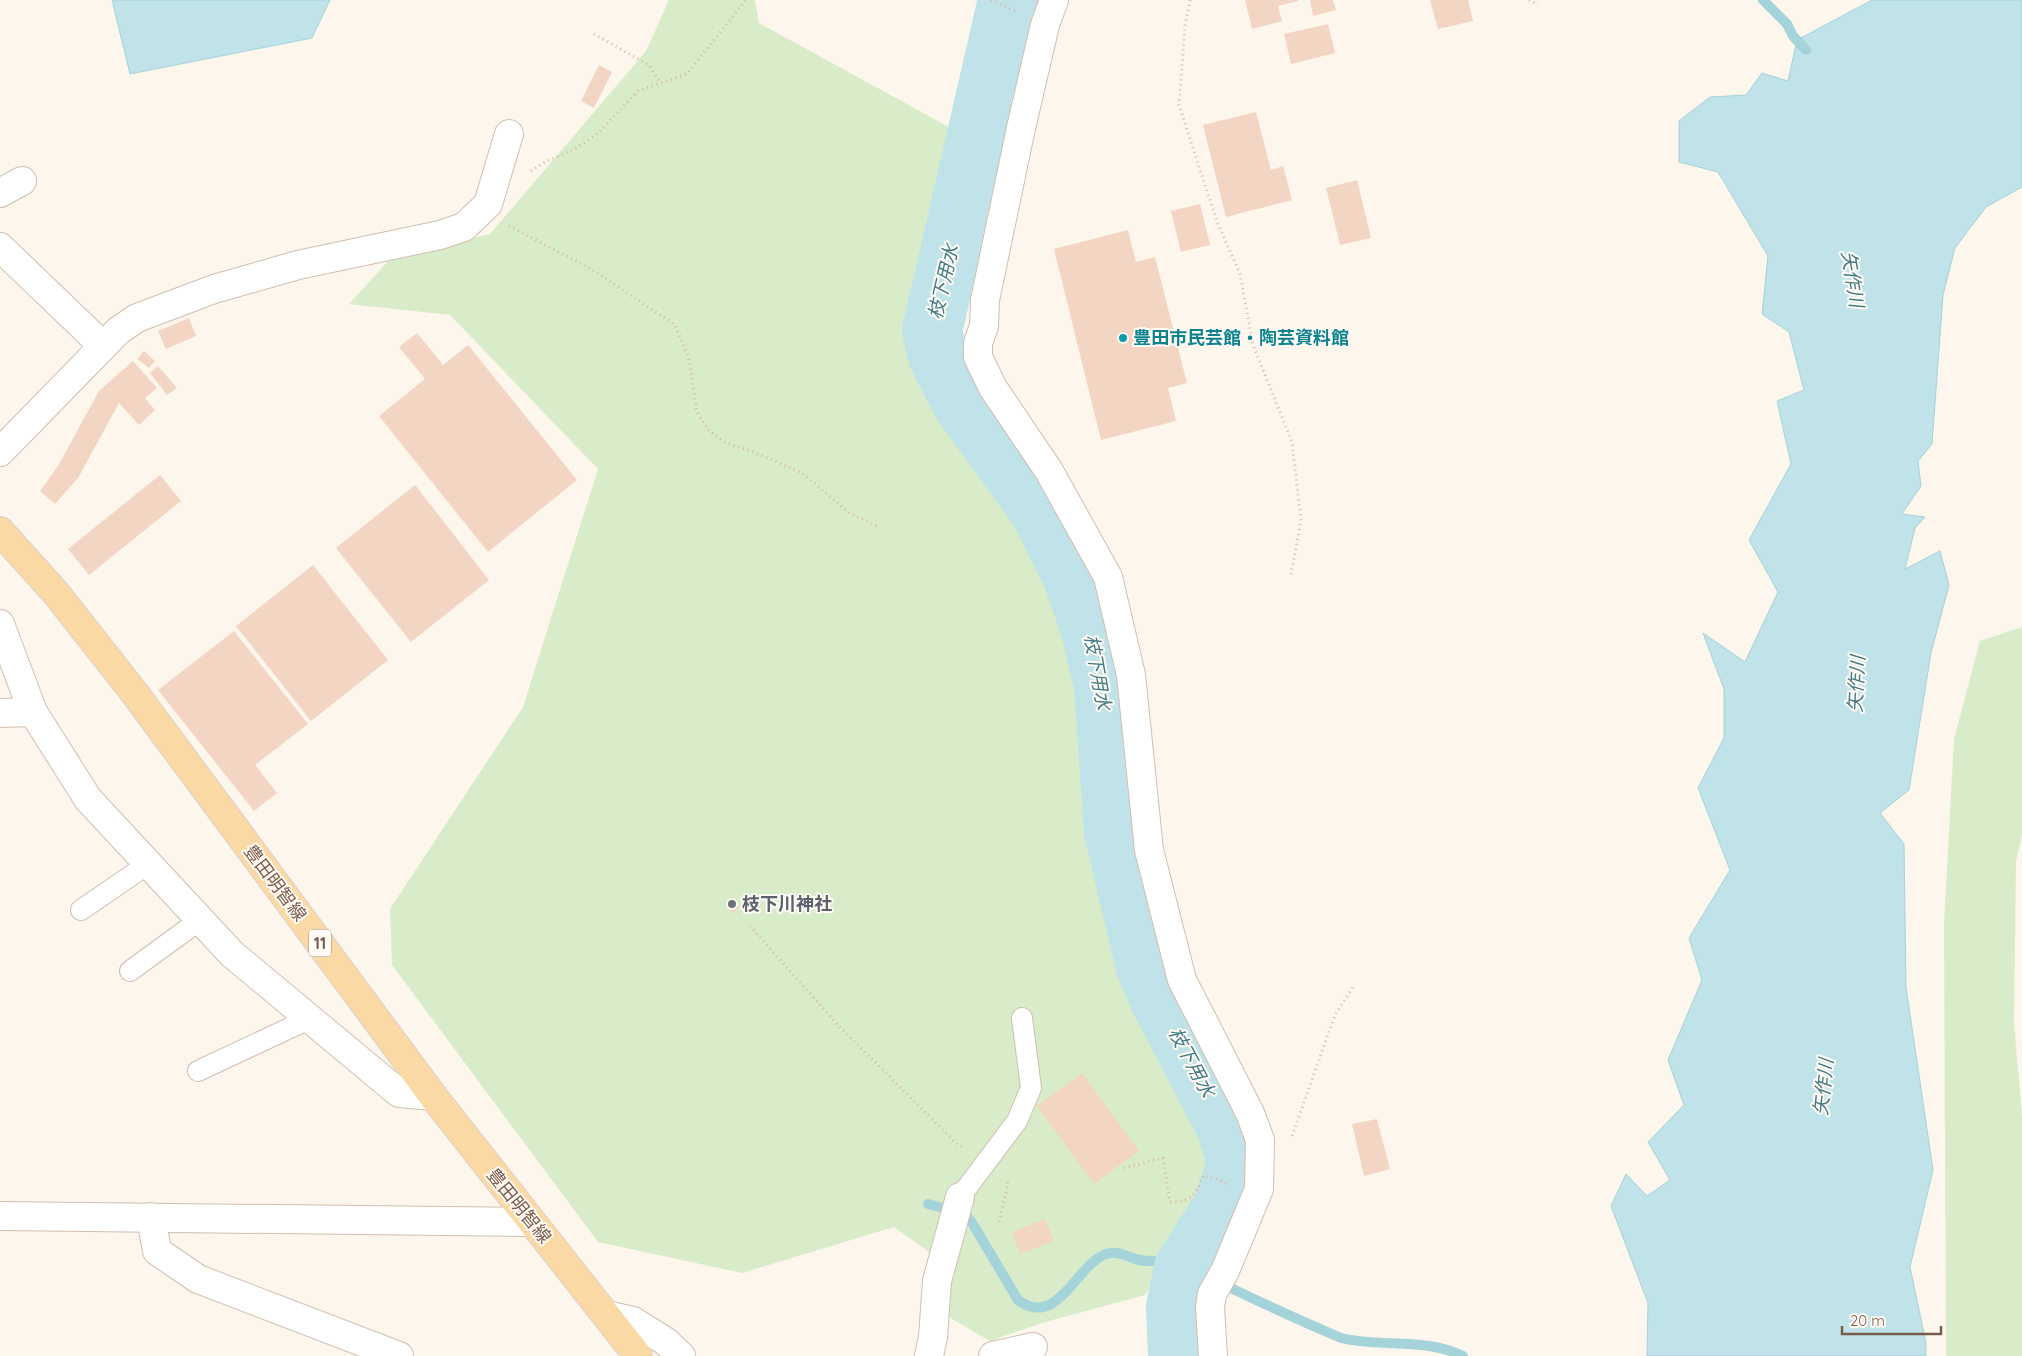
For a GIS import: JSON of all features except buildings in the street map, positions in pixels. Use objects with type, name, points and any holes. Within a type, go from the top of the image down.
[{"type":"main road","name":"豊田明智線","points":[[0,532],[55,592],[133,692],[433,1096],[638,1356]]},
{"type":"street","points":[[1054,0],[1045,25],[985,300],[984,326],[978,343],[978,357],[993,388],[1049,471],[1108,578],[1131,674],[1149,850],[1182,980],[1250,1113],[1260,1140],[1259,1189],[1218,1282],[1210,1307],[1212,1356]]},
{"type":"street","points":[[0,452],[118,331],[137,318],[214,289],[298,265],[440,235],[464,227],[488,204],[509,134]]},
{"type":"street","points":[[0,247],[103,346]]},
{"type":"street","points":[[0,624],[33,712],[88,799],[232,954],[399,1093],[433,1096]]},
{"type":"street","points":[[0,713],[33,712]]},
{"type":"street","points":[[929,1356],[933,1337],[937,1281],[957,1208]]},
{"type":"street","points":[[0,1216],[532,1222]]},
{"type":"street","points":[[151,1217],[157,1251],[198,1278],[399,1356]]},
{"type":"street","points":[[606,1315],[633,1321],[665,1341],[681,1356]]},
{"type":"street","points":[[993,1356],[1033,1347]]},
{"type":"lane","points":[[81,910],[148,864]]},
{"type":"lane","points":[[130,971],[200,920]]},
{"type":"lane","points":[[957,1208],[986,1162],[1017,1121],[1031,1088],[1022,1018]]},
{"type":"lane","points":[[198,1071],[309,1019]]},
{"type":"path","points":[[524,176],[542,163],[576,148],[597,134],[638,91],[687,74],[746,0]]},
{"type":"path","points":[[1190,0],[1185,26],[1179,105],[1218,224],[1240,274],[1253,345],[1292,442],[1301,521],[1291,574]]},
{"type":"path","points":[[1529,0],[1538,6]]},
{"type":"path","points":[[594,34],[649,65],[660,83]]},
{"type":"path","points":[[488,204],[493,215],[512,228],[593,270],[675,325],[689,359],[697,412],[709,431],[726,443],[754,452],[802,473],[851,514],[879,527]]},
{"type":"path","points":[[750,926],[837,1024],[955,1142],[998,1168],[1008,1184],[999,1222]]},
{"type":"path","points":[[1289,1142],[1335,1015],[1353,987]]},
{"type":"path","points":[[1124,1168],[1163,1158],[1170,1202],[1188,1201],[1193,1196],[1204,1175]]},
{"type":"green space","points":[[669,0],[755,0],[759,23],[949,127],[914,301],[915,354],[951,423],[1047,579],[1085,696],[1097,847],[1123,950],[1220,1131],[1229,1165],[1215,1204],[1172,1248],[1145,1295],[1045,1322],[990,1341],[945,1315],[933,1255],[894,1227],[742,1273],[598,1242],[392,965],[390,909],[523,707],[598,469],[450,315],[349,304],[391,258],[490,234],[646,51]]},
{"type":"green space","points":[[2022,627],[2022,834],[2016,862],[2014,1023],[2022,1116],[2022,1356],[1946,1356],[1944,925],[1954,739],[1980,641]]},
{"type":"water","points":[[112,0],[330,0],[312,38],[130,74]]},
{"type":"water","name":"矢作川","points":[[1872,0],[2022,0],[2022,187],[1986,207],[1955,248],[1943,295],[1932,444],[1918,461],[1921,486],[1902,514],[1925,517],[1915,528],[1905,569],[1940,551],[1949,585],[1931,653],[1909,790],[1880,813],[1904,844],[1906,987],[1933,1170],[1910,1267],[1926,1343],[1926,1356],[1647,1356],[1648,1303],[1611,1206],[1626,1174],[1647,1196],[1670,1180],[1648,1142],[1684,1105],[1668,1060],[1702,980],[1689,938],[1730,870],[1698,788],[1724,738],[1724,689],[1703,633],[1745,662],[1778,592],[1749,540],[1791,464],[1777,401],[1804,390],[1789,332],[1762,314],[1768,256],[1718,172],[1679,162],[1679,121],[1710,97],[1746,95],[1762,73],[1788,81],[1797,40]]},
{"type":"waterway","name":"枝下用水","points":[[1008,0],[932,331],[938,356],[962,403],[1039,509],[1073,577],[1091,630],[1104,686],[1114,832],[1146,967],[1160,1000],[1225,1124],[1237,1161],[1224,1205],[1184,1268],[1176,1307],[1178,1356]]},
{"type":"waterway","points":[[1763,0],[1787,24],[1793,36],[1806,50]]},
{"type":"waterway","points":[[928,1204],[963,1213],[971,1221],[1018,1300],[1033,1307],[1047,1306],[1059,1298],[1092,1263],[1104,1255],[1117,1253],[1139,1260],[1166,1261],[1181,1265],[1341,1338],[1356,1341],[1433,1347],[1463,1356]]},
{"type":"place","name":"豊田市民芸館・陶芸資料館","points":[[1123,338]]},
{"type":"place","name":"枝下川神社","points":[[732,904]]}]
